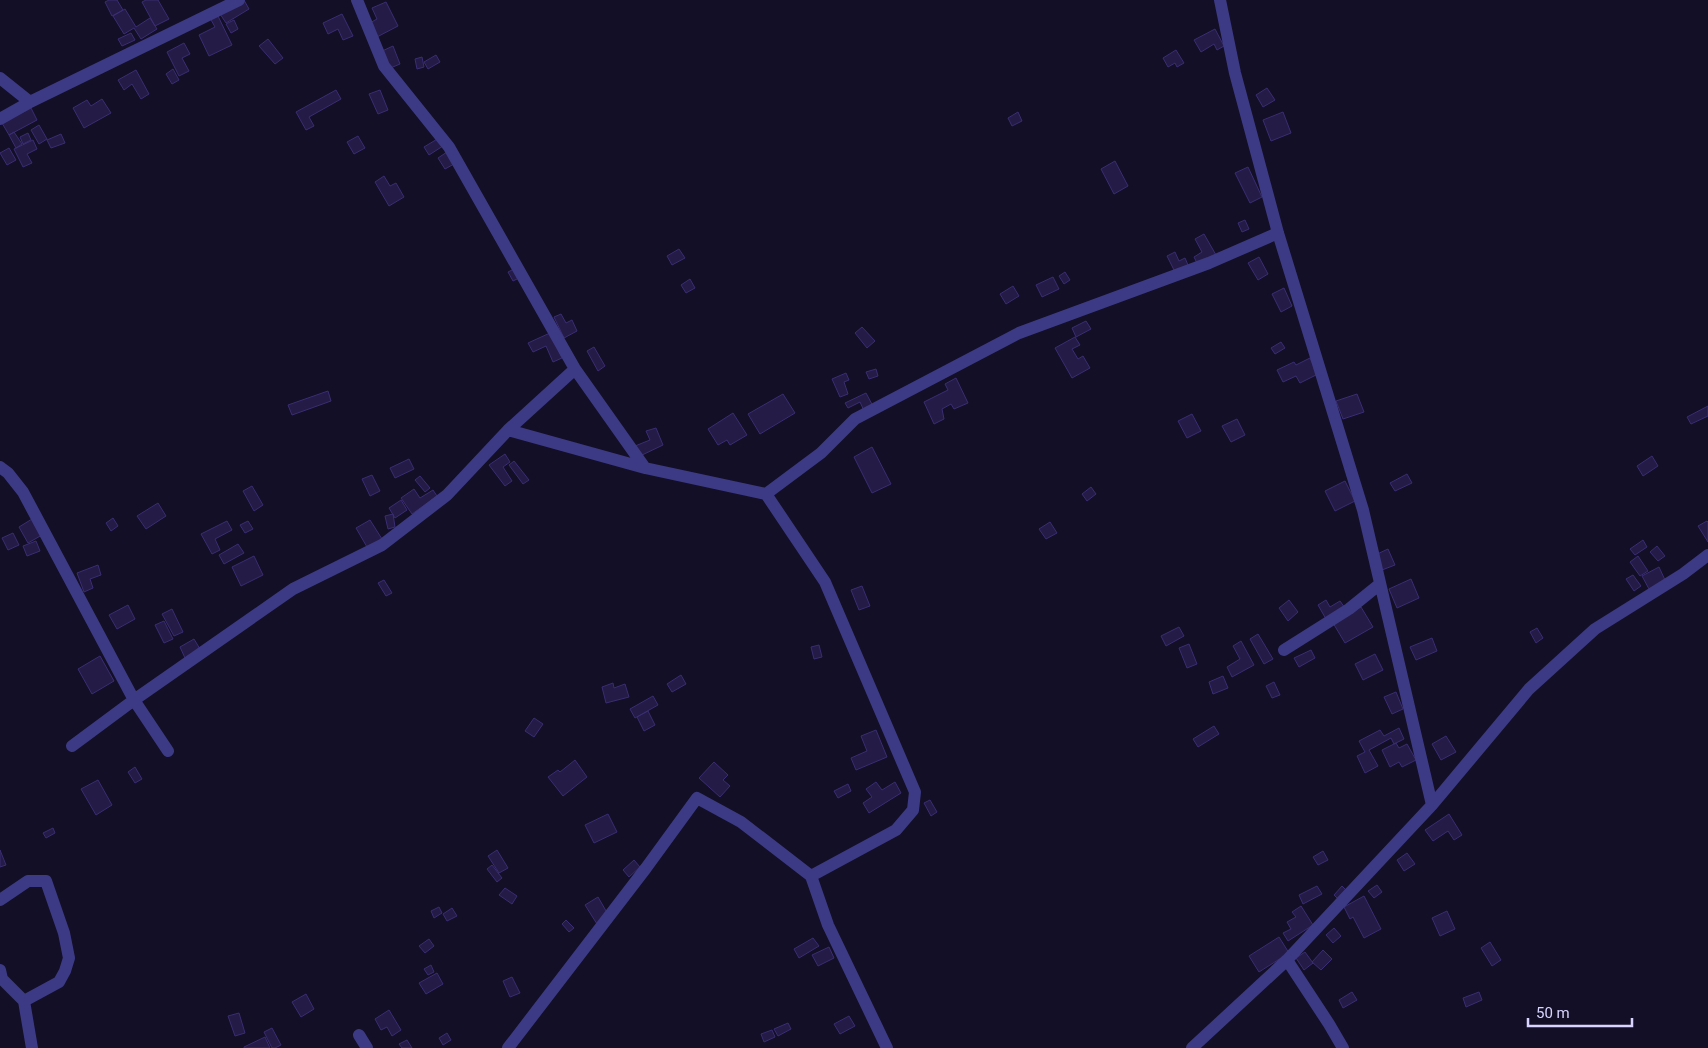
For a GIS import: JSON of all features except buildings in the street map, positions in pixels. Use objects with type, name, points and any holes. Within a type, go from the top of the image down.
[{"type":"street","points":[[0,119],[30,102],[239,0]]},
{"type":"street","points":[[357,0],[384,66],[449,147],[575,369],[645,468]]},
{"type":"street","points":[[1220,0],[1235,73],[1278,233],[1363,510],[1432,805]]},
{"type":"street","points":[[0,78],[30,102]]},
{"type":"street","points":[[766,494],[821,453],[854,419],[1018,333],[1209,263],[1278,233]]},
{"type":"street","points":[[72,746],[292,589],[382,545],[447,495],[508,430],[575,369]]},
{"type":"street","points":[[508,430],[645,468],[766,494],[825,582],[915,792],[913,810],[896,830],[811,876]]},
{"type":"street","points":[[0,467],[8,473],[23,492],[134,700],[168,751]]},
{"type":"street","points":[[1192,1048],[1287,960],[1432,805],[1529,689],[1595,629],[1683,574],[1708,556]]},
{"type":"street","points":[[1284,650],[1349,609],[1380,584]]},
{"type":"street","points":[[508,1048],[646,868],[697,798],[741,822],[811,876],[828,925],[887,1048]]},
{"type":"street","points":[[0,900],[28,881],[46,881],[64,932],[69,958],[59,982],[24,1001]]},
{"type":"street","points":[[1287,960],[1329,1024],[1342,1048]]},
{"type":"street","points":[[0,970],[2,979],[24,1001],[32,1048]]},
{"type":"street","points":[[359,1035],[366,1048]]}]
